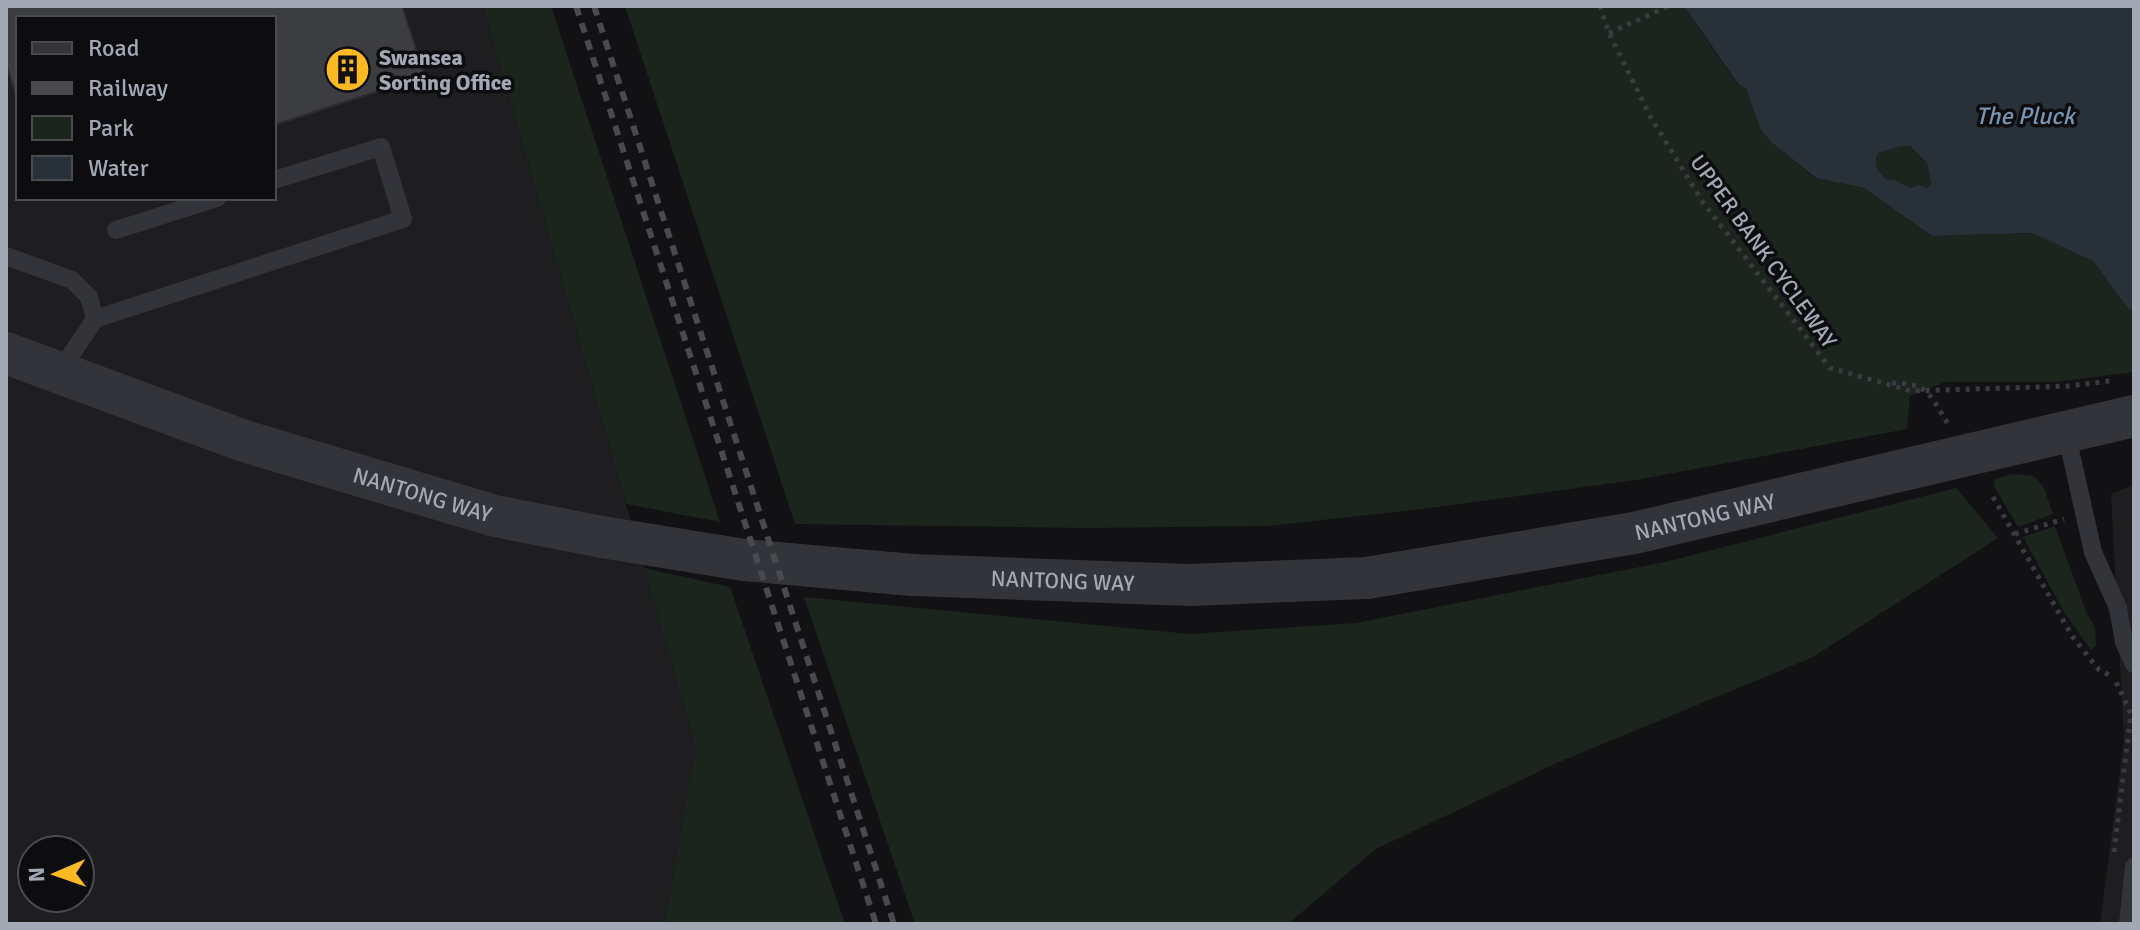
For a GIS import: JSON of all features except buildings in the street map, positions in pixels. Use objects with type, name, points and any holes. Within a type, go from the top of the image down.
[{"type":"street","name":"NANTONG WAY","points":[[6,353],[244,441],[495,516],[744,560],[913,575],[1175,585],[1367,578],[1607,537],[2066,432],[2128,398]]},
{"type":"lane","points":[[58,374],[95,319],[403,219],[381,147],[276,179]]},
{"type":"lane","points":[[116,230],[211,200]]},
{"type":"lane","points":[[6,256],[72,280],[89,297],[95,319]]},
{"type":"lane","points":[[2066,432],[2093,552],[2118,608],[2129,671]]},
{"type":"lane","points":[[2128,924],[2134,867]]},
{"type":"path","name":"UPPER BANK CYCLEWAY","points":[[1600,6],[1609,33],[1650,116],[1702,201],[1830,368],[1911,391],[2070,386],[2128,398]]},
{"type":"path","points":[[1609,33],[1669,6]]},
{"type":"path","points":[[1927,390],[1948,424]]},
{"type":"path","points":[[1993,497],[2072,636],[2099,670],[2114,677],[2131,714],[2112,864]]},
{"type":"path","points":[[2015,534],[2084,513]]},
{"type":"path","points":[[2114,677],[2129,671]]},
{"type":"shaded area","points":[[6,6],[483,6],[696,748],[678,924],[6,924]]},
{"type":"shaded area","points":[[2134,485],[2134,924],[2100,924],[2124,740],[2111,494]]},
{"type":"green space","points":[[483,6],[551,6],[720,522],[626,504]]},
{"type":"green space","points":[[625,6],[1680,6],[1687,10],[1737,84],[1746,87],[1761,130],[1815,178],[1864,188],[1932,236],[2032,233],[2093,261],[2129,308],[2134,309],[2134,372],[2054,382],[1945,382],[1910,396],[1907,429],[1636,480],[1422,509],[1267,526],[1082,528],[795,524]]},
{"type":"green space","points":[[1910,146],[1927,163],[1931,184],[1927,188],[1919,185],[1910,188],[1895,180],[1887,180],[1879,171],[1876,164],[1878,152]]},
{"type":"green space","points":[[2012,474],[2034,476],[2044,488],[2053,514],[2018,527],[1994,486],[1995,479]]},
{"type":"green space","points":[[1956,488],[1998,538],[1813,657],[1559,762],[1376,849],[1288,924],[915,924],[804,597],[1190,634],[1356,623],[1665,562]]},
{"type":"green space","points":[[2055,526],[2087,614],[2095,627],[2096,646],[2091,650],[2064,612],[2023,537]]},
{"type":"green space","points":[[644,568],[730,587],[845,924],[665,924],[696,748]]},
{"type":"water","name":"The Pluck","points":[[1680,6],[2134,6],[2134,309],[2129,309],[2093,261],[2032,233],[1932,236],[1864,188],[1816,178],[1771,142],[1761,130],[1746,88],[1738,84],[1687,10]],"holes":[[[1910,146],[1927,163],[1931,184],[1927,188],[1919,185],[1910,188],[1895,180],[1887,180],[1877,168],[1878,153]]]},
{"type":"railway","points":[[576,6],[876,924]]},
{"type":"railway","points":[[594,6],[894,924]]},
{"type":"place","name":"Swansea Sorting Office","points":[[348,70]]}]
